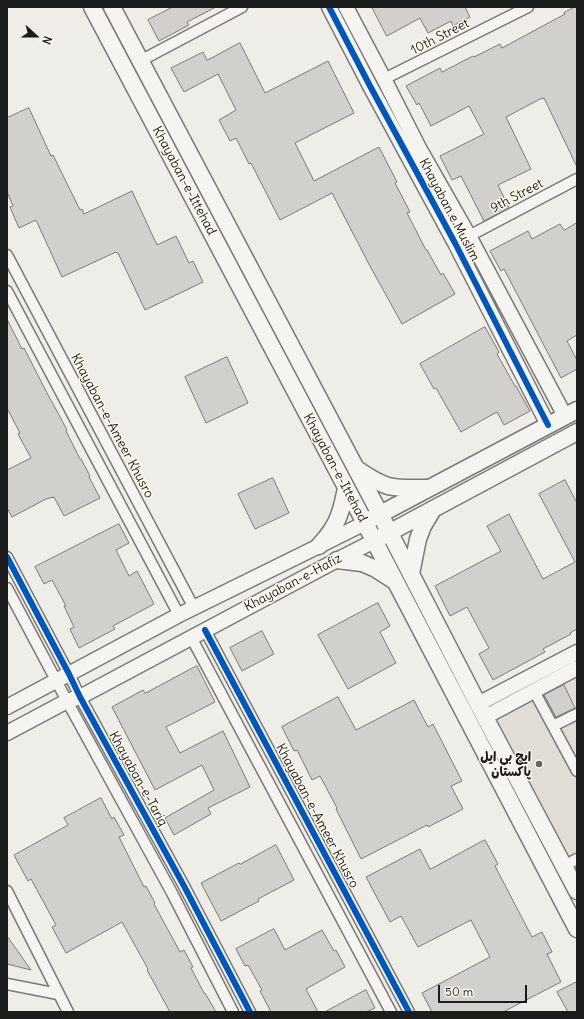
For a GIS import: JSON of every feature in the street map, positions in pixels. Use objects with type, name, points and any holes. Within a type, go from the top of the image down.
[{"type":"main road","name":"Khayaban-e-Ittehad","points":[[92,7],[365,523],[577,929]]},
{"type":"main road","name":"Khayaban-e-Ittehad","points":[[112,7],[357,469],[482,711],[570,863],[577,891]]},
{"type":"main road","name":"Khayaban-e-Hafiz","points":[[365,523],[571,413]]},
{"type":"main road","name":"Khayaban-e-Hafiz","points":[[374,542],[577,432]]},
{"type":"main road","points":[[357,469],[372,479],[388,486],[402,488],[429,488]]},
{"type":"main road","points":[[319,546],[338,519],[346,488]]},
{"type":"main road","points":[[411,574],[422,526],[432,510]]},
{"type":"main road","points":[[337,560],[362,563],[376,569],[394,581]]},
{"type":"street","points":[[140,61],[242,7]]},
{"type":"street","name":"Khayaban e Muslim","points":[[329,7],[413,152],[455,243],[548,425]]},
{"type":"street","points":[[346,7],[384,79],[413,152],[469,236],[571,413]]},
{"type":"street","name":"10th Street","points":[[384,79],[528,7]]},
{"type":"street","name":"9th Street","points":[[469,236],[577,179]]},
{"type":"street","name":"Khayaban-e-Ameer Khusro","points":[[7,255],[194,608]]},
{"type":"street","points":[[7,291],[179,615]]},
{"type":"street","name":"Khayaban-e-Hafiz","points":[[7,708],[179,615],[365,523]]},
{"type":"street","name":"Khayaban-e-Hafiz","points":[[7,733],[374,542]]},
{"type":"street","name":"Khayaban-e-Tariq","points":[[7,557],[73,699],[233,1012]]},
{"type":"street","name":"Khayaban-e-Tariq","points":[[7,588],[63,677]]},
{"type":"street","name":"Khayaban-e-Ameer Khusro","points":[[205,630],[409,1012]]},
{"type":"street","name":"Khayaban-e-Ameer Khusro","points":[[191,637],[391,1012]]},
{"type":"street","points":[[482,711],[577,652]]},
{"type":"street","points":[[482,711],[534,691],[577,668]]},
{"type":"street","points":[[534,691],[577,770]]},
{"type":"street","name":"Khayaban-e-Tariq","points":[[73,699],[171,862],[250,1012]]},
{"type":"street","points":[[553,726],[577,714]]},
{"type":"street","points":[[160,870],[164,872],[168,870],[171,866],[171,862]]},
{"type":"street","points":[[322,883],[336,876]]},
{"type":"street","points":[[172,893],[176,886],[184,886]]},
{"type":"street","points":[[7,891],[68,1012]]},
{"type":"street","points":[[7,984],[58,994]]},
{"type":"shaded area","points":[[577,674],[577,873],[494,718]]},
{"type":"building","points":[[173,7],[216,7],[187,22],[189,25],[159,41],[148,20]]},
{"type":"building","points":[[372,7],[465,7],[470,17],[453,26],[451,21],[428,33],[420,18],[387,36]]},
{"type":"building","points":[[577,7],[577,167],[544,98],[506,117],[531,169],[498,185],[509,208],[484,221],[461,176],[452,180],[440,156],[484,134],[469,106],[431,126],[419,103],[417,105],[406,86],[440,68],[442,72],[500,44],[502,48],[565,14],[564,13]]},
{"type":"building","points":[[240,43],[265,93],[328,61],[354,113],[295,143],[314,181],[379,147],[410,212],[407,213],[426,250],[441,275],[443,273],[455,294],[402,324],[332,193],[280,220],[251,163],[249,164],[236,138],[230,141],[219,120],[236,110],[218,74],[184,92],[171,68],[203,52],[207,60]]},
{"type":"building","points":[[29,108],[51,156],[53,155],[80,210],[82,209],[84,214],[132,191],[157,245],[176,236],[189,263],[193,261],[203,282],[145,310],[118,253],[116,252],[62,277],[36,220],[19,228],[10,207],[13,206],[7,192],[7,118]]},
{"type":"building","points":[[577,223],[577,335],[567,341],[577,360],[577,369],[561,378],[504,269],[501,271],[490,251],[528,231],[532,239],[560,224],[564,230]]},
{"type":"building","points":[[7,319],[67,430],[66,431],[100,498],[64,516],[54,497],[46,499],[12,517],[7,508],[7,470],[31,458],[18,434],[20,433],[7,408]]},
{"type":"building","points":[[485,327],[499,352],[497,354],[530,411],[504,425],[497,412],[461,432],[436,388],[434,389],[420,364]]},
{"type":"building","points":[[227,357],[248,403],[206,423],[185,377]]},
{"type":"building","points":[[273,478],[289,513],[255,529],[238,494]]},
{"type":"building","points":[[565,480],[577,503],[577,629],[570,633],[571,634],[543,649],[545,652],[493,680],[479,654],[489,648],[467,607],[450,616],[435,586],[501,551],[487,526],[509,514],[543,579],[575,562],[539,494]]},
{"type":"building","points":[[119,524],[129,543],[116,550],[129,576],[137,571],[154,604],[113,626],[115,629],[79,648],[70,629],[74,627],[64,606],[66,606],[52,580],[44,584],[35,567]]},
{"type":"building","points":[[378,603],[390,626],[380,632],[396,663],[348,689],[318,635]]},
{"type":"building","points":[[262,631],[274,654],[242,671],[230,648]]},
{"type":"building","points":[[197,666],[215,702],[166,727],[180,753],[223,731],[250,787],[208,808],[211,814],[174,835],[165,818],[214,790],[202,765],[155,790],[112,707],[143,690],[145,693]]},
{"type":"building","points":[[564,685],[575,708],[556,717],[544,695]]},
{"type":"building","points":[[338,697],[356,730],[414,700],[428,727],[433,724],[462,781],[451,786],[463,809],[428,827],[427,825],[361,859],[320,776],[312,780],[297,750],[294,751],[282,727]]},
{"type":"building","points":[[101,798],[112,819],[114,817],[124,835],[119,837],[144,887],[146,886],[180,952],[184,950],[193,967],[191,968],[216,1012],[170,1012],[122,922],[66,953],[52,927],[56,925],[31,879],[28,881],[14,855],[68,825],[64,818]]},
{"type":"building","points":[[485,840],[498,864],[495,866],[532,937],[542,932],[552,952],[547,954],[561,982],[503,1012],[432,1012],[422,993],[490,957],[471,920],[418,947],[401,916],[390,922],[366,877],[420,849],[430,869]]},
{"type":"building","points":[[276,845],[294,880],[221,921],[201,883]]},
{"type":"building","points":[[274,929],[285,950],[322,930],[334,951],[336,950],[345,967],[306,989],[318,1012],[271,1012],[260,991],[262,990],[248,965],[245,966],[236,949]]},
{"type":"building","points":[[7,936],[31,970],[7,964]]},
{"type":"building","points":[[577,982],[577,1012],[568,1012],[557,992]]},
{"type":"building","points":[[366,990],[375,1008],[366,1012],[325,1012]]},
{"type":"cycle path","points":[[329,7],[455,243],[548,425]]},
{"type":"cycle path","points":[[7,557],[80,697],[184,886],[250,1012]]},
{"type":"cycle path","points":[[205,630],[409,1012]]},
{"type":"place","name":"ایچ بی ایل پاکستان","points":[[539,764]]}]
